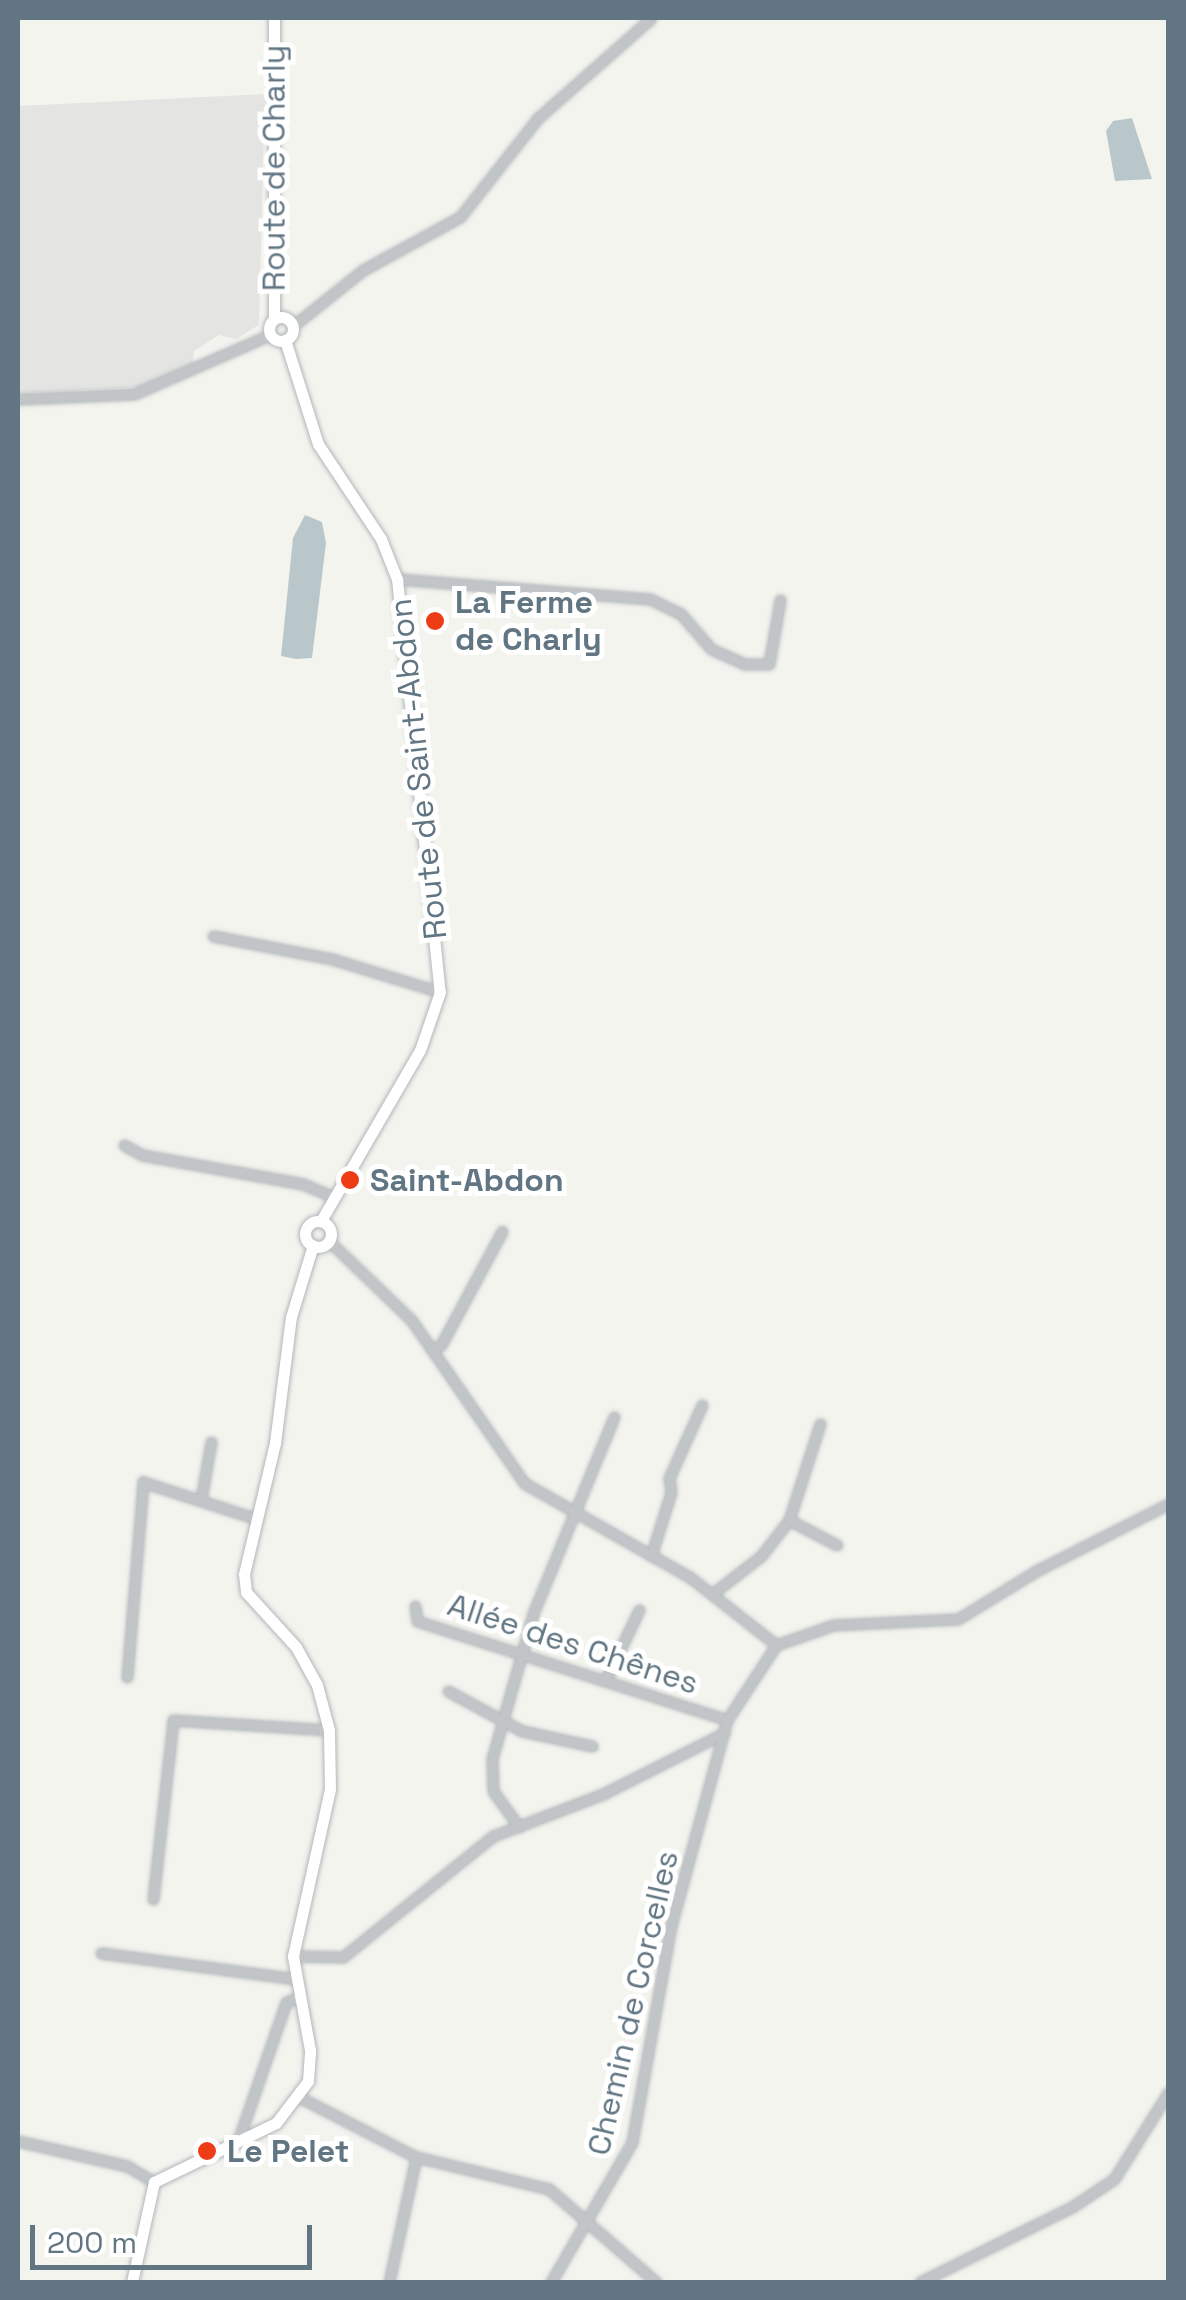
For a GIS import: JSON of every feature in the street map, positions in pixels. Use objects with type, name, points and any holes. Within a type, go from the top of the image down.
[{"type":"main road","name":"Route de Charly","points":[[270,335],[274,318],[274,18]]},
{"type":"main road","points":[[270,335],[286,340],[293,326],[286,317],[274,318]]},
{"type":"main road","name":"Route de Saint-Abdon","points":[[286,340],[318,444],[381,539],[397,578],[440,992],[420,1050],[321,1221],[307,1228],[313,1245]]},
{"type":"main road","points":[[132,2282],[154,2182],[276,2124],[301,2098],[310,2062],[294,1956],[330,1790],[328,1730],[317,1686],[296,1647],[246,1592],[254,1518],[275,1444],[292,1317],[313,1245],[329,1241],[330,1229],[321,1221]]},
{"type":"street","points":[[293,326],[363,270],[460,217],[537,119],[651,18]]},
{"type":"street","points":[[18,399],[134,394],[270,335]]},
{"type":"street","points":[[397,578],[650,598],[681,614],[712,649],[744,664],[769,664],[780,600]]},
{"type":"street","points":[[213,936],[332,959],[440,992]]},
{"type":"street","points":[[124,1145],[142,1155],[303,1184],[333,1197]]},
{"type":"street","points":[[432,1350],[442,1345],[502,1231]]},
{"type":"street","points":[[329,1241],[412,1320],[512,1471],[712,1594],[776,1645]]},
{"type":"street","points":[[651,1556],[671,1492],[669,1478],[702,1405]]},
{"type":"street","points":[[518,1827],[502,1808],[490,1774],[534,1612],[614,1416]]},
{"type":"street","points":[[712,1594],[761,1556],[789,1520],[820,1424]]},
{"type":"street","points":[[201,1499],[211,1442]]},
{"type":"street","points":[[127,1677],[143,1482],[254,1518]]},
{"type":"street","points":[[727,1720],[776,1645],[833,1625],[958,1619],[1036,1571],[1168,1504]]},
{"type":"street","points":[[789,1520],[838,1545]]},
{"type":"street","name":"Allée des Chênes","points":[[415,1606],[417,1621],[727,1720]]},
{"type":"street","points":[[605,1681],[639,1610]]},
{"type":"street","points":[[448,1691],[506,1725],[592,1746]]},
{"type":"street","points":[[153,1899],[173,1720],[328,1730]]},
{"type":"street","name":"Chemin de Corcelles","points":[[551,2282],[588,2217],[619,2175],[632,2142],[671,1926],[727,1720]]},
{"type":"street","points":[[294,1956],[343,1957],[493,1836],[603,1794],[724,1733]]},
{"type":"street","points":[[101,1953],[296,1979]]},
{"type":"street","points":[[237,2144],[286,2002],[300,1996]]},
{"type":"street","points":[[920,2282],[1072,2208],[1114,2179],[1168,2093]]},
{"type":"street","points":[[301,2098],[416,2157],[549,2189],[588,2217],[656,2282]]},
{"type":"street","points":[[18,2141],[128,2166],[154,2182]]},
{"type":"street","points":[[389,2282],[416,2157]]},
{"type":"shaded area","points":[[265,94],[259,325],[236,339],[219,335],[194,351],[193,363],[141,387],[18,393],[18,106]]},
{"type":"shaded area","points":[[1132,118],[1152,179],[1115,181],[1106,131],[1113,121]]},
{"type":"shaded area","points":[[305,515],[322,522],[326,543],[312,658],[296,659],[281,656],[293,538]]},
{"type":"place","name":"La Ferme de Charly","points":[[435,621]]},
{"type":"place","name":"Saint-Abdon","points":[[350,1180]]},
{"type":"place","name":"Le Pelet","points":[[207,2151]]}]
